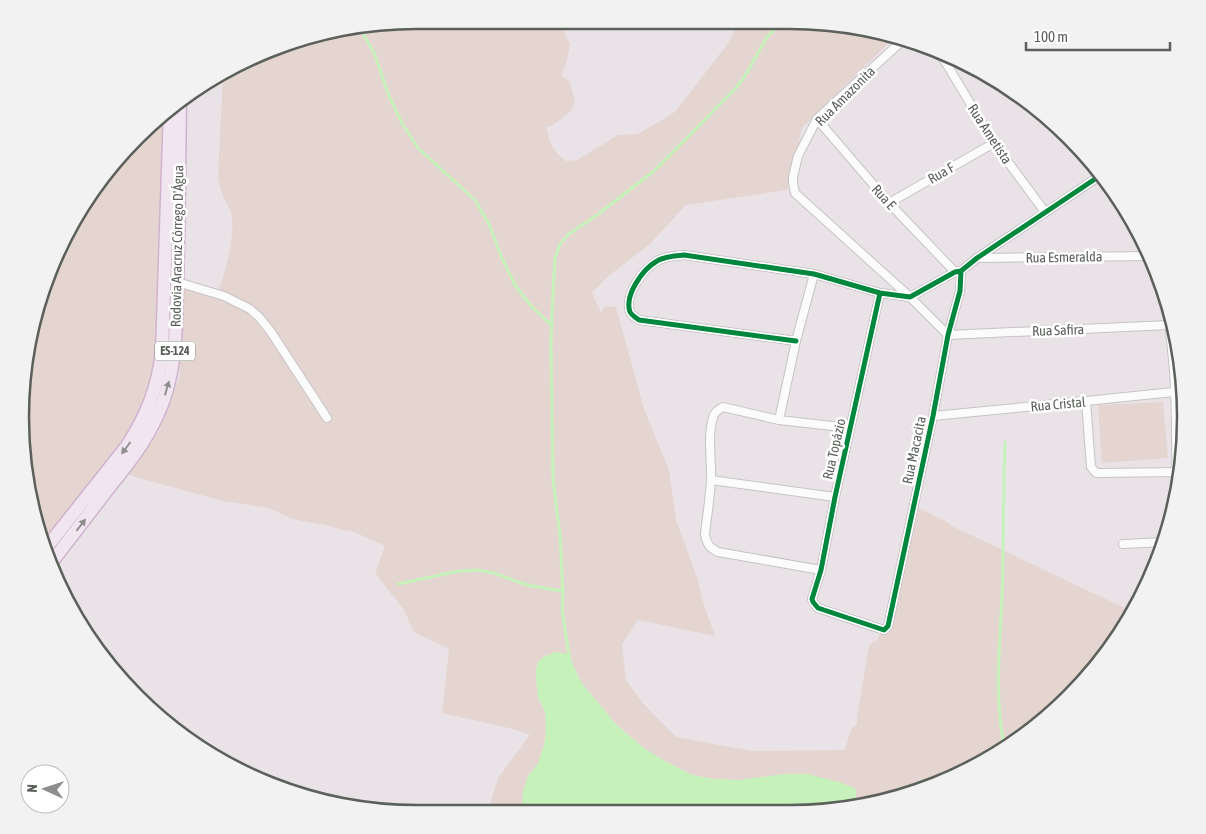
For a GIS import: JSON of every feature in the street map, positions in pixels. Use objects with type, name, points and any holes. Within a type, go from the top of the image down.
[{"type":"main road","name":"Rodovia Aracruz Córrego D'Água","points":[[55,558],[135,453],[158,416],[172,372],[178,282],[180,110]]},
{"type":"main road","name":"Rodovia Aracruz Córrego D'Água","points":[[50,544],[128,446],[145,416],[160,373],[164,326],[170,118]]},
{"type":"street","name":"Rua Amazonita","points":[[898,45],[817,119],[798,156],[793,177],[795,193],[910,297]]},
{"type":"street","name":"Rua Ametista","points":[[945,61],[994,143],[1045,212]]},
{"type":"street","name":"Rua E","points":[[817,119],[889,203],[958,272]]},
{"type":"street","name":"Rua F","points":[[889,203],[994,143]]},
{"type":"street","points":[[796,341],[639,320],[630,311],[630,296],[638,281],[656,261],[672,256],[684,255],[814,274],[880,293],[910,297],[958,272],[1095,179]]},
{"type":"street","name":"Rua Esmeralda","points":[[977,258],[1142,256]]},
{"type":"street","name":"Rua Macacita","points":[[818,608],[884,630],[888,626],[933,416],[948,334],[960,291],[958,272]]},
{"type":"street","points":[[779,420],[796,341],[814,274]]},
{"type":"street","points":[[178,282],[224,296],[250,309],[259,316],[272,332],[327,418]]},
{"type":"street","name":"Rua Topázio","points":[[818,608],[812,602],[812,599],[821,570],[835,497],[880,293]]},
{"type":"street","points":[[910,297],[948,334]]},
{"type":"street","name":"Rua Safira","points":[[948,334],[1166,325]]},
{"type":"street","name":"Rua Cristal","points":[[933,416],[1176,391]]},
{"type":"street","points":[[1086,401],[1091,467],[1096,473],[1173,472]]},
{"type":"street","points":[[821,570],[718,552],[709,547],[706,534],[711,480],[712,420],[717,410],[723,407],[779,420],[850,428]]},
{"type":"street","points":[[711,480],[835,497]]},
{"type":"street","points":[[1123,544],[1157,542]]},
{"type":"shaded area","points":[[417,29],[562,29],[570,44],[567,61],[561,75],[570,83],[575,102],[570,112],[550,127],[546,126],[552,146],[566,161],[577,160],[618,135],[637,134],[676,111],[729,42],[736,29],[789,29],[840,32],[890,42],[802,128],[787,190],[686,205],[650,244],[607,277],[592,293],[601,312],[605,306],[616,307],[644,409],[669,470],[676,520],[698,580],[702,599],[715,636],[638,620],[622,644],[626,680],[642,702],[676,737],[752,751],[845,750],[851,729],[857,725],[869,645],[877,640],[885,625],[911,504],[952,526],[1126,609],[1112,633],[1064,692],[1005,740],[938,776],[914,785],[856,799],[739,780],[714,779],[692,775],[644,748],[615,723],[581,682],[568,654],[545,656],[538,662],[536,670],[538,697],[545,712],[546,730],[544,746],[538,763],[528,776],[523,805],[490,805],[498,778],[530,735],[513,729],[442,713],[449,649],[414,632],[404,610],[375,573],[385,546],[352,531],[292,519],[269,508],[223,501],[135,477],[125,472],[159,431],[180,376],[178,317],[180,281],[218,292],[231,246],[232,218],[221,191],[218,177],[223,81],[268,58],[292,49],[341,36],[366,32]]},
{"type":"shaded area","points":[[170,118],[161,343],[144,412],[49,543],[36,493],[32,468],[29,417],[32,366],[36,341],[49,292],[69,245],[94,201],[142,142]]},
{"type":"shaded area","points":[[1163,402],[1168,458],[1102,463],[1098,405]]},
{"type":"shaded area","points":[[556,652],[568,654],[581,682],[615,723],[644,748],[692,775],[714,779],[739,780],[785,774],[808,774],[842,783],[856,789],[856,799],[789,805],[522,805],[523,792],[528,776],[538,763],[544,746],[546,730],[545,712],[538,697],[536,670],[538,662],[545,656]]},
{"type":"waterway","points":[[570,661],[562,611],[560,535],[553,480],[551,342],[555,258],[560,244],[569,234],[654,171],[736,88],[767,37],[775,29]]},
{"type":"waterway","points":[[363,33],[375,55],[389,96],[402,123],[418,148],[475,200],[489,224],[501,256],[515,285],[531,306],[551,325]]},
{"type":"waterway","points":[[1003,741],[998,689],[1003,577],[1005,442]]},
{"type":"waterway","points":[[398,584],[459,571],[478,570],[494,573],[527,585],[562,591]]},
{"type":"cycle path","points":[[796,341],[639,320],[630,312],[630,298],[641,276],[657,261],[670,256],[684,255],[814,274],[880,293],[910,297],[955,272],[961,271],[977,258],[1095,179]]},
{"type":"cycle path","points":[[880,293],[835,497],[821,570],[812,599],[818,608],[884,630],[888,626],[933,416],[948,335],[960,291],[961,271]]}]
